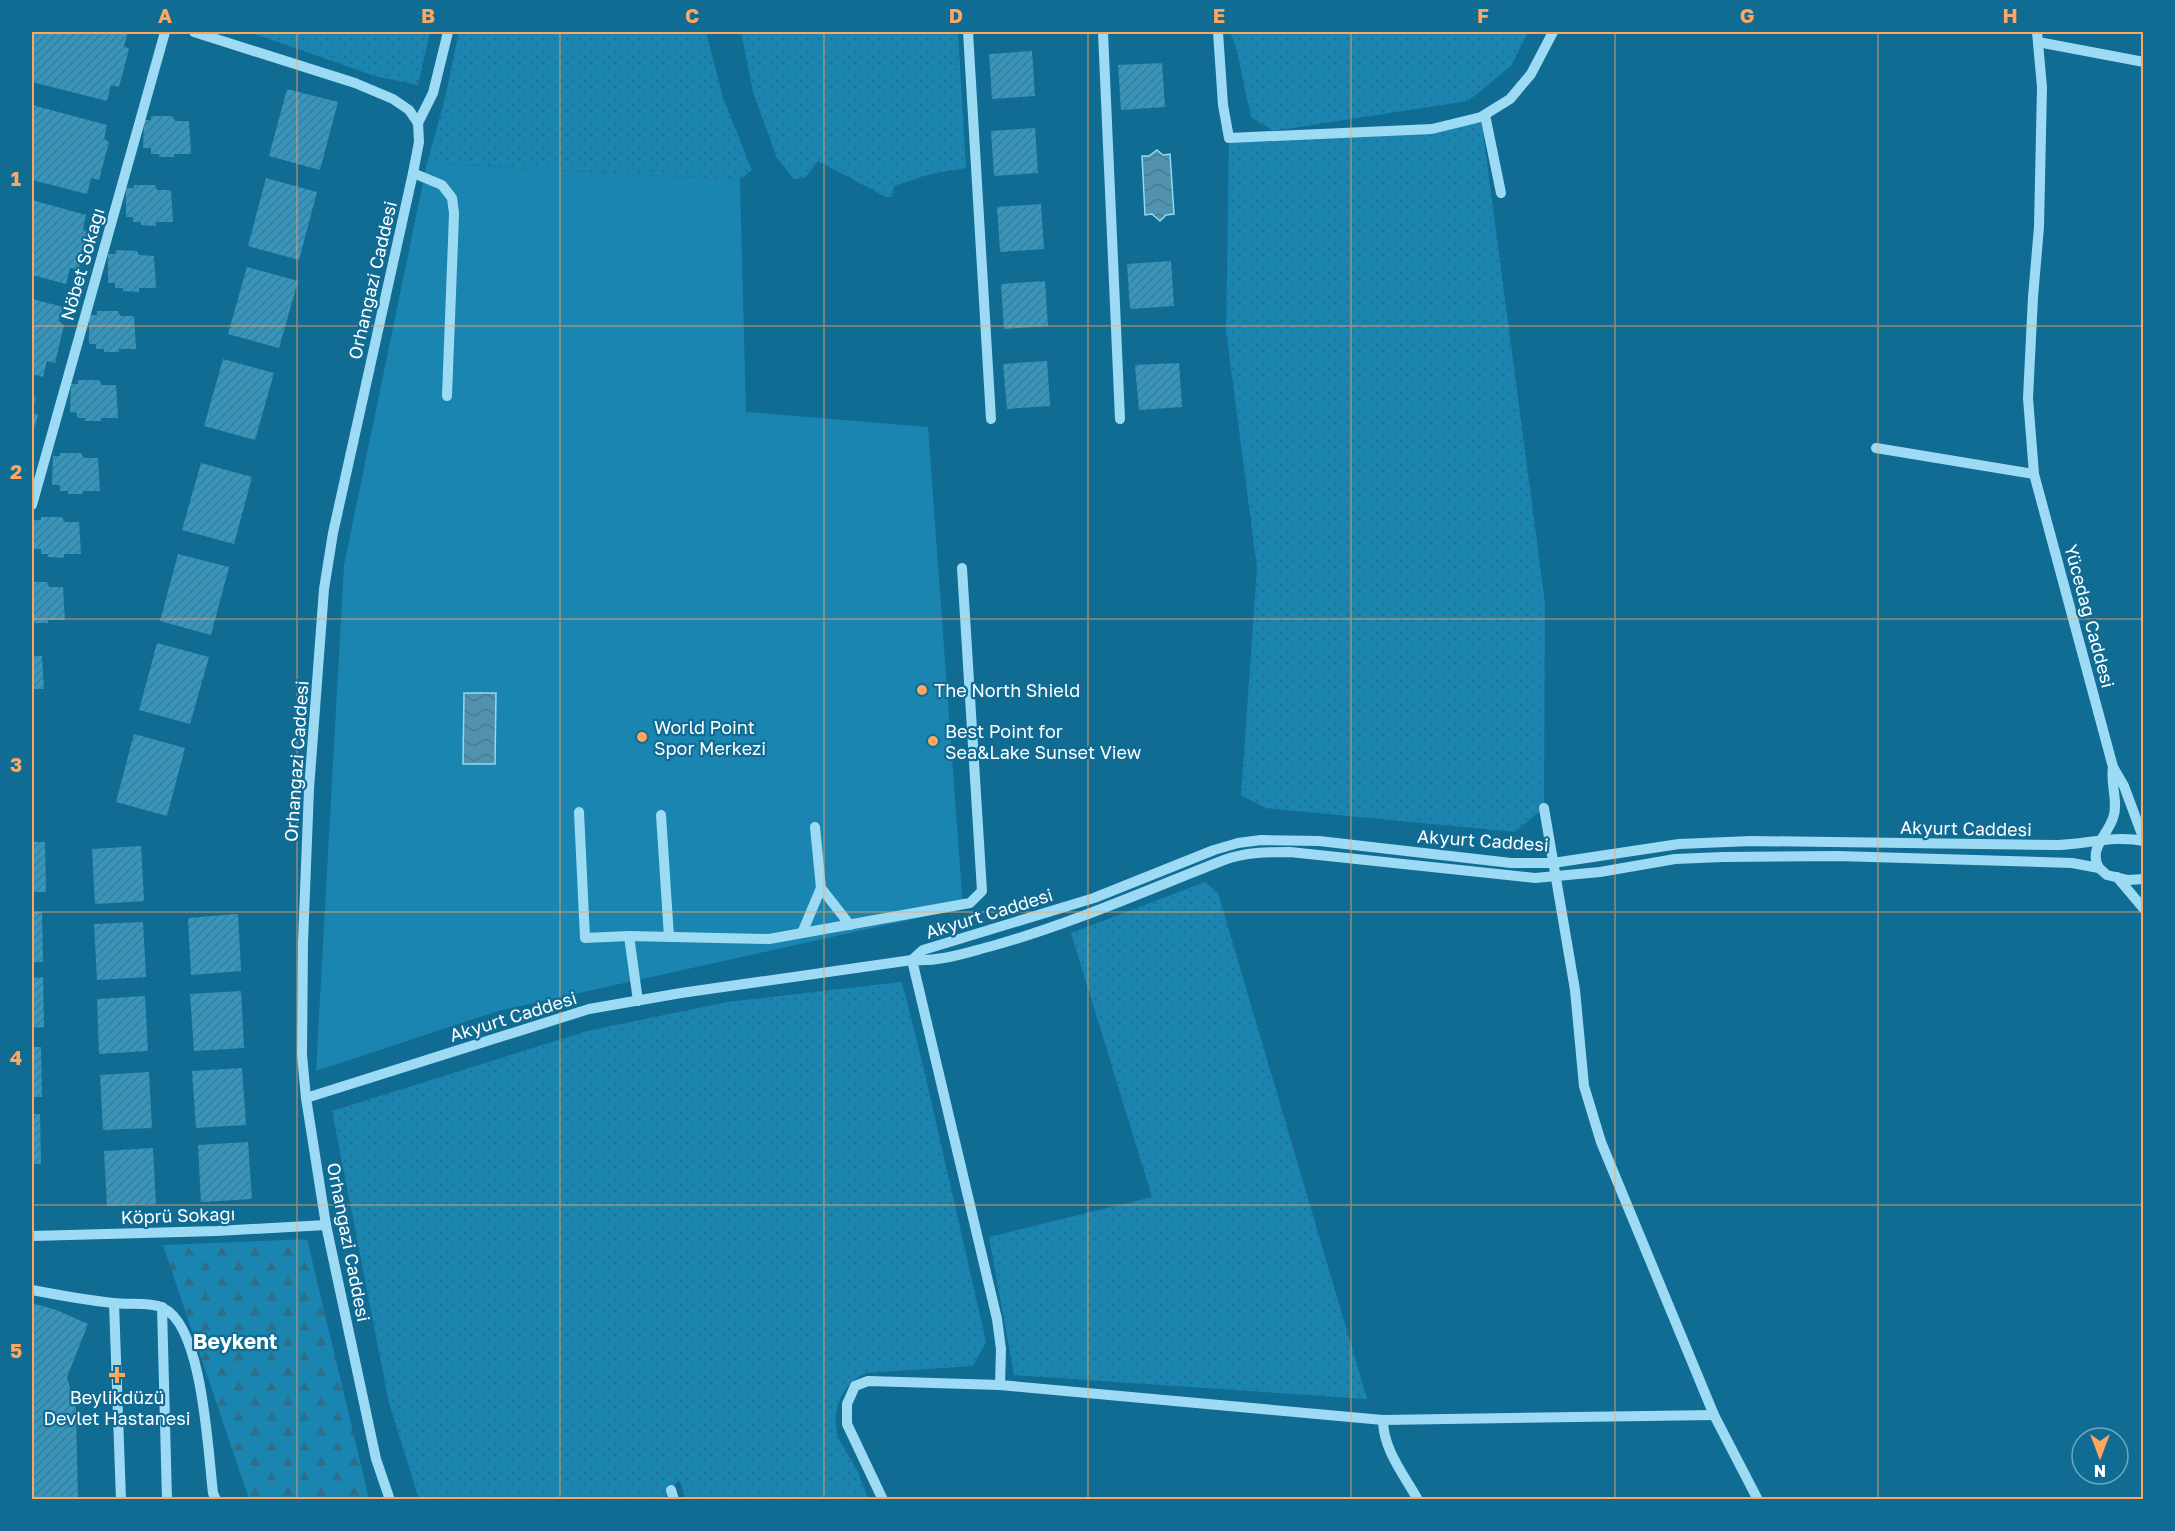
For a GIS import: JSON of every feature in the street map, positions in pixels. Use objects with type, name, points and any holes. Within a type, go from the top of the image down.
[{"type":"street","name":"Nöbet Sokağı","points":[[32,505],[165,32]]},
{"type":"street","points":[[194,32],[355,83],[393,99],[409,110],[418,123]]},
{"type":"street","name":"Orhangazi Caddesi","points":[[390,1500],[376,1459],[326,1225],[306,1098],[302,1055],[303,942],[309,789],[324,589],[333,533],[413,173],[419,142],[418,123],[433,93],[448,32]]},
{"type":"street","points":[[968,32],[991,419]]},
{"type":"street","points":[[1103,32],[1120,419]]},
{"type":"street","points":[[1218,32],[1223,105],[1229,138],[1432,129],[1480,117],[1510,99],[1531,74],[1552,32]]},
{"type":"street","points":[[2037,37],[2144,62]]},
{"type":"street","name":"Yücedağ Caddesi","points":[[2037,37],[2042,87],[2039,227],[2028,398],[2034,474],[2113,767]]},
{"type":"street","points":[[1485,114],[1501,193]]},
{"type":"street","points":[[413,173],[442,185],[452,198],[453,231],[447,396]]},
{"type":"street","points":[[1876,448],[2034,474]]},
{"type":"street","points":[[579,812],[585,938],[629,936],[770,939],[970,903],[982,891],[962,568]]},
{"type":"street","points":[[2098,868],[2094,855],[2096,848],[2103,840],[2114,816],[2111,779],[2113,767]]},
{"type":"street","points":[[2113,767],[2124,786],[2144,841]]},
{"type":"street","points":[[1544,808],[1575,990],[1584,1086],[1601,1142],[1714,1415],[1758,1500]]},
{"type":"street","points":[[661,815],[669,937]]},
{"type":"street","points":[[802,933],[821,888],[815,827]]},
{"type":"street","name":"Akyurt Caddesi","points":[[912,960],[923,950],[1094,898],[1169,867],[1238,843],[1261,840],[1319,841],[1511,863],[1553,862],[1679,844],[1751,841],[2059,845],[2087,844],[2103,840],[2144,841]]},
{"type":"street","name":"Akyurt Caddesi","points":[[306,1098],[589,1009],[912,960],[932,962],[1026,937],[1239,854],[1290,852],[1512,877],[1600,872],[1675,859],[1837,856],[2072,862],[2098,868],[2107,875],[2127,880],[2144,879]]},
{"type":"street","points":[[2117,877],[2144,909]]},
{"type":"street","points":[[821,888],[850,925]]},
{"type":"street","points":[[629,936],[638,1001]]},
{"type":"street","points":[[912,960],[997,1319],[1001,1349],[1000,1385]]},
{"type":"street","name":"Köprü Sokağı","points":[[32,1236],[326,1225]]},
{"type":"street","points":[[32,1290],[114,1303],[162,1306],[176,1316],[195,1363],[204,1399],[206,1440],[214,1497]]},
{"type":"street","points":[[114,1303],[121,1500]]},
{"type":"street","points":[[162,1306],[167,1500]]},
{"type":"street","points":[[883,1500],[847,1424],[847,1404],[855,1386],[868,1381],[1000,1385],[1383,1420],[1714,1415]]},
{"type":"street","points":[[1383,1420],[1383,1434],[1391,1454],[1418,1500]]},
{"type":"green space","points":[[249,32],[430,32],[418,85],[375,76]]},
{"type":"green space","points":[[459,32],[706,32],[723,98],[752,170],[740,180],[427,163],[444,102]]},
{"type":"green space","points":[[741,32],[958,32],[966,168],[931,174],[894,186],[892,197],[886,197],[818,161],[805,178],[794,179],[777,158],[753,92]]},
{"type":"green space","points":[[1230,32],[1528,32],[1511,66],[1468,101],[1273,131],[1251,117],[1236,47]]},
{"type":"green space","points":[[1481,117],[1545,603],[1544,808],[1515,832],[1265,808],[1241,795],[1257,568],[1226,331],[1229,138],[1432,129]]},
{"type":"green space","name":"World Point Spor Merkezi","points":[[427,163],[740,180],[746,412],[928,427],[963,908],[498,1011],[316,1071],[344,565]]},
{"type":"green space","points":[[1205,882],[1218,893],[1367,1399],[1014,1375],[989,1237],[1152,1197],[1071,933]]},
{"type":"green space","points":[[902,982],[986,1342],[973,1366],[867,1373],[851,1383],[837,1409],[836,1429],[841,1443],[858,1472],[868,1499],[686,1499],[679,1480],[663,1499],[419,1499],[389,1403],[332,1111],[587,1031],[727,1002]]},
{"type":"green space","points":[[307,1239],[369,1499],[249,1499],[163,1245]]},
{"type":"water","points":[[1157,150],[1163,155],[1170,154],[1174,214],[1166,215],[1160,221],[1152,214],[1145,215],[1142,156],[1149,156]]},
{"type":"water","points":[[464,693],[496,693],[495,764],[463,764]]},
{"type":"building","points":[[32,32],[128,32],[124,46],[129,49],[119,87],[111,85],[107,101],[32,82]]},
{"type":"building","points":[[1032,51],[1035,96],[992,99],[989,54]]},
{"type":"building","points":[[1162,63],[1165,107],[1121,110],[1118,65]]},
{"type":"building","points":[[287,89],[338,102],[320,170],[269,156]]},
{"type":"building","points":[[32,105],[107,125],[104,139],[109,142],[99,180],[91,178],[87,194],[32,180]]},
{"type":"building","points":[[151,116],[172,116],[175,121],[189,121],[191,154],[159,157],[159,154],[151,154],[151,148],[143,148],[144,120],[151,120]]},
{"type":"building","points":[[1035,128],[1038,173],[994,176],[991,131]]},
{"type":"building","points":[[266,178],[317,192],[299,260],[248,246]]},
{"type":"building","points":[[134,185],[155,185],[157,190],[171,190],[173,222],[156,222],[156,226],[141,225],[141,222],[133,222],[133,217],[126,217],[126,188],[134,188]]},
{"type":"building","points":[[32,200],[86,215],[83,229],[88,232],[78,270],[70,268],[66,284],[32,275]]},
{"type":"building","points":[[1041,204],[1044,249],[1000,252],[997,207]]},
{"type":"building","points":[[116,250],[137,251],[139,255],[154,256],[156,288],[139,288],[139,292],[123,291],[123,288],[115,288],[115,283],[108,283],[108,254],[116,254]]},
{"type":"building","points":[[1171,261],[1174,306],[1130,309],[1127,264]]},
{"type":"building","points":[[247,267],[298,281],[279,348],[228,334]]},
{"type":"building","points":[[1045,281],[1048,326],[1004,329],[1001,284]]},
{"type":"building","points":[[32,299],[63,307],[59,321],[64,325],[55,363],[47,361],[43,377],[32,374]]},
{"type":"building","points":[[97,311],[118,311],[120,316],[134,316],[136,349],[104,352],[104,349],[96,349],[96,344],[89,344],[89,315],[97,315]]},
{"type":"building","points":[[223,359],[274,373],[255,440],[204,426]]},
{"type":"building","points":[[1047,361],[1050,406],[1007,409],[1003,364]]},
{"type":"building","points":[[1179,363],[1182,407],[1139,410],[1135,365]]},
{"type":"building","points":[[78,380],[99,380],[102,385],[116,385],[118,418],[85,421],[85,418],[77,418],[77,413],[70,412],[71,384],[78,384]]},
{"type":"building","points":[[32,396],[36,397],[32,412]]},
{"type":"building","points":[[32,412],[38,415],[32,436]]},
{"type":"building","points":[[60,453],[81,453],[84,458],[98,458],[100,491],[68,494],[68,491],[60,491],[60,485],[52,485],[53,456],[60,456]]},
{"type":"building","points":[[201,463],[252,477],[234,544],[182,530]]},
{"type":"building","points":[[41,517],[62,517],[65,522],[79,522],[81,554],[64,554],[64,558],[48,557],[48,554],[41,554],[41,549],[34,549],[34,520],[41,520]]},
{"type":"building","points":[[178,554],[229,567],[211,635],[160,621]]},
{"type":"building","points":[[32,582],[47,582],[49,587],[63,587],[65,620],[33,623]]},
{"type":"building","points":[[157,643],[209,657],[190,724],[139,710]]},
{"type":"building","points":[[32,656],[42,656],[44,689],[32,689]]},
{"type":"building","points":[[134,734],[185,748],[167,816],[116,802]]},
{"type":"building","points":[[32,842],[45,842],[46,892],[32,892]]},
{"type":"building","points":[[141,846],[144,901],[95,904],[92,849]]},
{"type":"building","points":[[32,912],[42,912],[43,962],[32,962]]},
{"type":"building","points":[[238,914],[241,971],[191,975],[188,918]]},
{"type":"building","points":[[143,922],[146,977],[97,980],[94,924]]},
{"type":"building","points":[[43,977],[44,1027],[32,1028],[32,978]]},
{"type":"building","points":[[241,991],[244,1048],[194,1051],[190,994]]},
{"type":"building","points":[[145,996],[148,1051],[99,1054],[97,999]]},
{"type":"building","points":[[32,1047],[41,1047],[42,1097],[32,1097]]},
{"type":"building","points":[[242,1068],[246,1125],[196,1128],[192,1071]]},
{"type":"building","points":[[149,1072],[152,1128],[103,1130],[100,1075]]},
{"type":"building","points":[[32,1114],[40,1114],[41,1164],[32,1164]]},
{"type":"building","points":[[248,1142],[252,1199],[201,1202],[198,1145]]},
{"type":"building","points":[[153,1148],[156,1204],[107,1206],[104,1151]]},
{"type":"building","points":[[32,1303],[56,1310],[88,1324],[67,1377],[76,1410],[78,1500],[32,1500]]},
{"type":"place","name":"The North Shield","points":[[922,690]]},
{"type":"place","name":"World Point Spor Merkezi","points":[[642,737]]},
{"type":"place","name":"Best Point for Sea&Lake Sunset View","points":[[933,741]]},
{"type":"place","name":"Beylikdüzü Devlet Hastanesi","points":[[117,1375]]},
{"type":"district","name":"Beykent","points":[[235,1341]]}]
